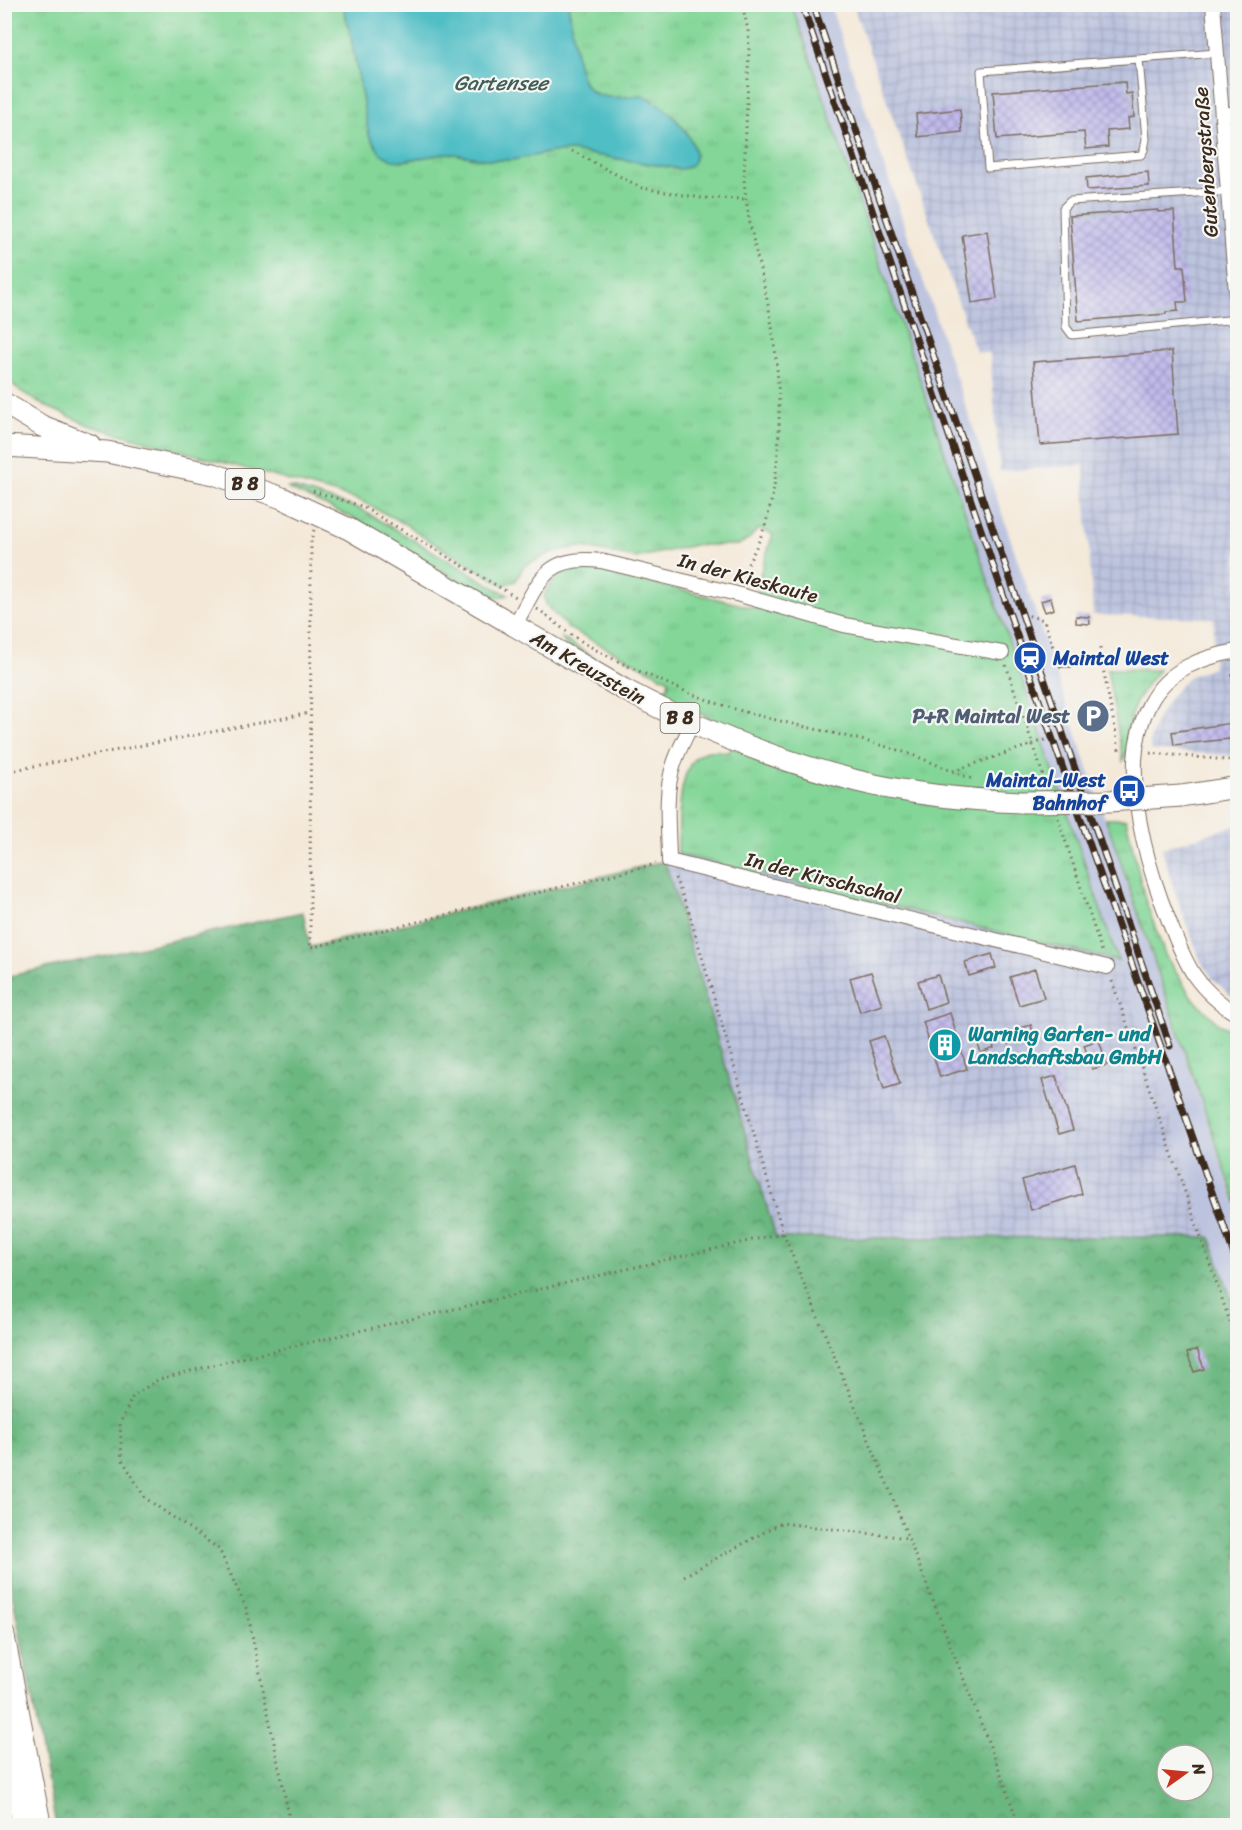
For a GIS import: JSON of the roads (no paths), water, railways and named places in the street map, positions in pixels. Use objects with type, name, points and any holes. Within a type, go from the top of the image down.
[{"type":"main road","name":"Am Kreuzstein","points":[[4,403],[42,426],[107,452]]},
{"type":"main road","points":[[4,422],[42,426]]},
{"type":"main road","name":"Am Kreuzstein","points":[[14,447],[107,452],[214,474],[282,498],[357,534],[623,689],[692,723],[789,761],[858,781],[974,800],[1021,802],[1109,801],[1181,796],[1238,787]]},
{"type":"main road","points":[[4,459],[14,447]]},
{"type":"main road","points":[[4,1634],[41,1826]]},
{"type":"main road","points":[[4,1727],[23,1826]]},
{"type":"street","name":"Gutenbergstraße","points":[[1213,4],[1237,317]]},
{"type":"street","points":[[1222,115],[1238,113]]},
{"type":"street","name":"In der Kieskaute","points":[[515,625],[541,578],[552,568],[567,561],[587,559],[733,593],[844,625],[1002,653]]},
{"type":"street","points":[[1238,651],[1198,660],[1169,679],[1151,702],[1140,728],[1136,753],[1137,793],[1147,857],[1164,909],[1194,975],[1218,1002],[1238,1015]]},
{"type":"street","name":"In der Kirschschal","points":[[692,723],[673,766],[671,777],[669,861],[1107,967]]},
{"type":"lane","points":[[1139,59],[1146,139],[1141,155],[988,168],[981,71],[1217,53]]},
{"type":"lane","points":[[1228,191],[1070,201],[1063,208],[1066,327],[1072,335],[1237,317]]},
{"type":"water","name":"Gartensee","points":[[343,5],[568,5],[579,69],[586,86],[599,95],[640,96],[658,104],[684,129],[694,148],[694,162],[680,169],[572,151],[552,152],[512,160],[491,160],[448,153],[403,161],[392,160],[380,153],[369,135]]},
{"type":"railway","points":[[802,4],[1041,706],[1238,1266]]},
{"type":"railway","points":[[813,4],[1170,1046]]},
{"type":"place","name":"Maintal West","points":[[1030,658]]},
{"type":"place","name":"P+R Maintal West","points":[[1093,716]]},
{"type":"place","name":"Maintal-West Bahnhof","points":[[1129,791]]},
{"type":"place","name":"Warning Garten- und Landschaftsbau GmbH","points":[[945,1045]]}]
